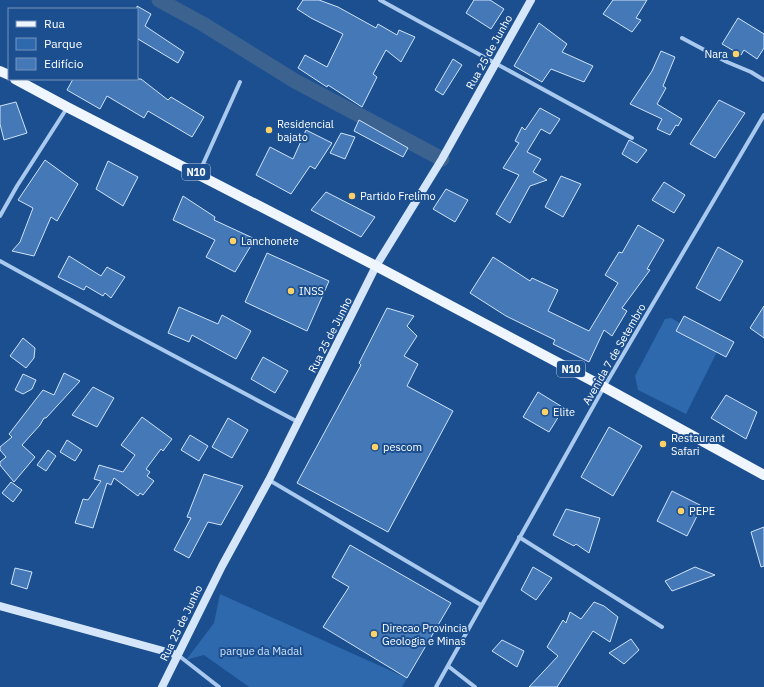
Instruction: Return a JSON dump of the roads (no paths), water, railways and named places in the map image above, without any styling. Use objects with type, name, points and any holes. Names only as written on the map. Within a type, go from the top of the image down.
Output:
[{"type":"main road","name":"N10","points":[[17,80],[376,266],[604,387],[764,475]]},
{"type":"street","points":[[380,0],[496,62],[632,138]]},
{"type":"street","name":"Rua 25 de Junho","points":[[162,687],[222,566],[269,480],[376,266],[442,159],[531,0]]},
{"type":"street","points":[[682,38],[764,80]]},
{"type":"street","points":[[198,174],[240,82]]},
{"type":"street","points":[[0,216],[17,186],[67,107]]},
{"type":"street","name":"Avenida 7 de Setembro","points":[[436,687],[604,387],[764,115]]},
{"type":"street","points":[[0,261],[298,422]]},
{"type":"street","points":[[269,480],[481,605]]},
{"type":"street","points":[[519,537],[662,627]]},
{"type":"street","points":[[0,606],[178,655],[219,687]]},
{"type":"street","points":[[448,666],[475,687]]},
{"type":"waterway","points":[[159,0],[203,24],[295,81],[442,159]]},
{"type":"place","name":"Nara","points":[[736,54]]},
{"type":"place","name":"Residencial bajato","points":[[269,130]]},
{"type":"place","name":"Partido Frelimo","points":[[352,196]]},
{"type":"place","name":"Lanchonete","points":[[233,241]]},
{"type":"place","name":"INSS","points":[[291,291]]},
{"type":"place","name":"Elite","points":[[545,412]]},
{"type":"place","name":"Restaurant Safari","points":[[663,444]]},
{"type":"place","name":"pescom","points":[[375,447]]},
{"type":"place","name":"PEPE","points":[[681,511]]},
{"type":"place","name":"Direcao Provincia Geologia e Minas","points":[[374,634]]},
{"type":"park label","name":"parque da Madal","points":[[261,651]]}]
